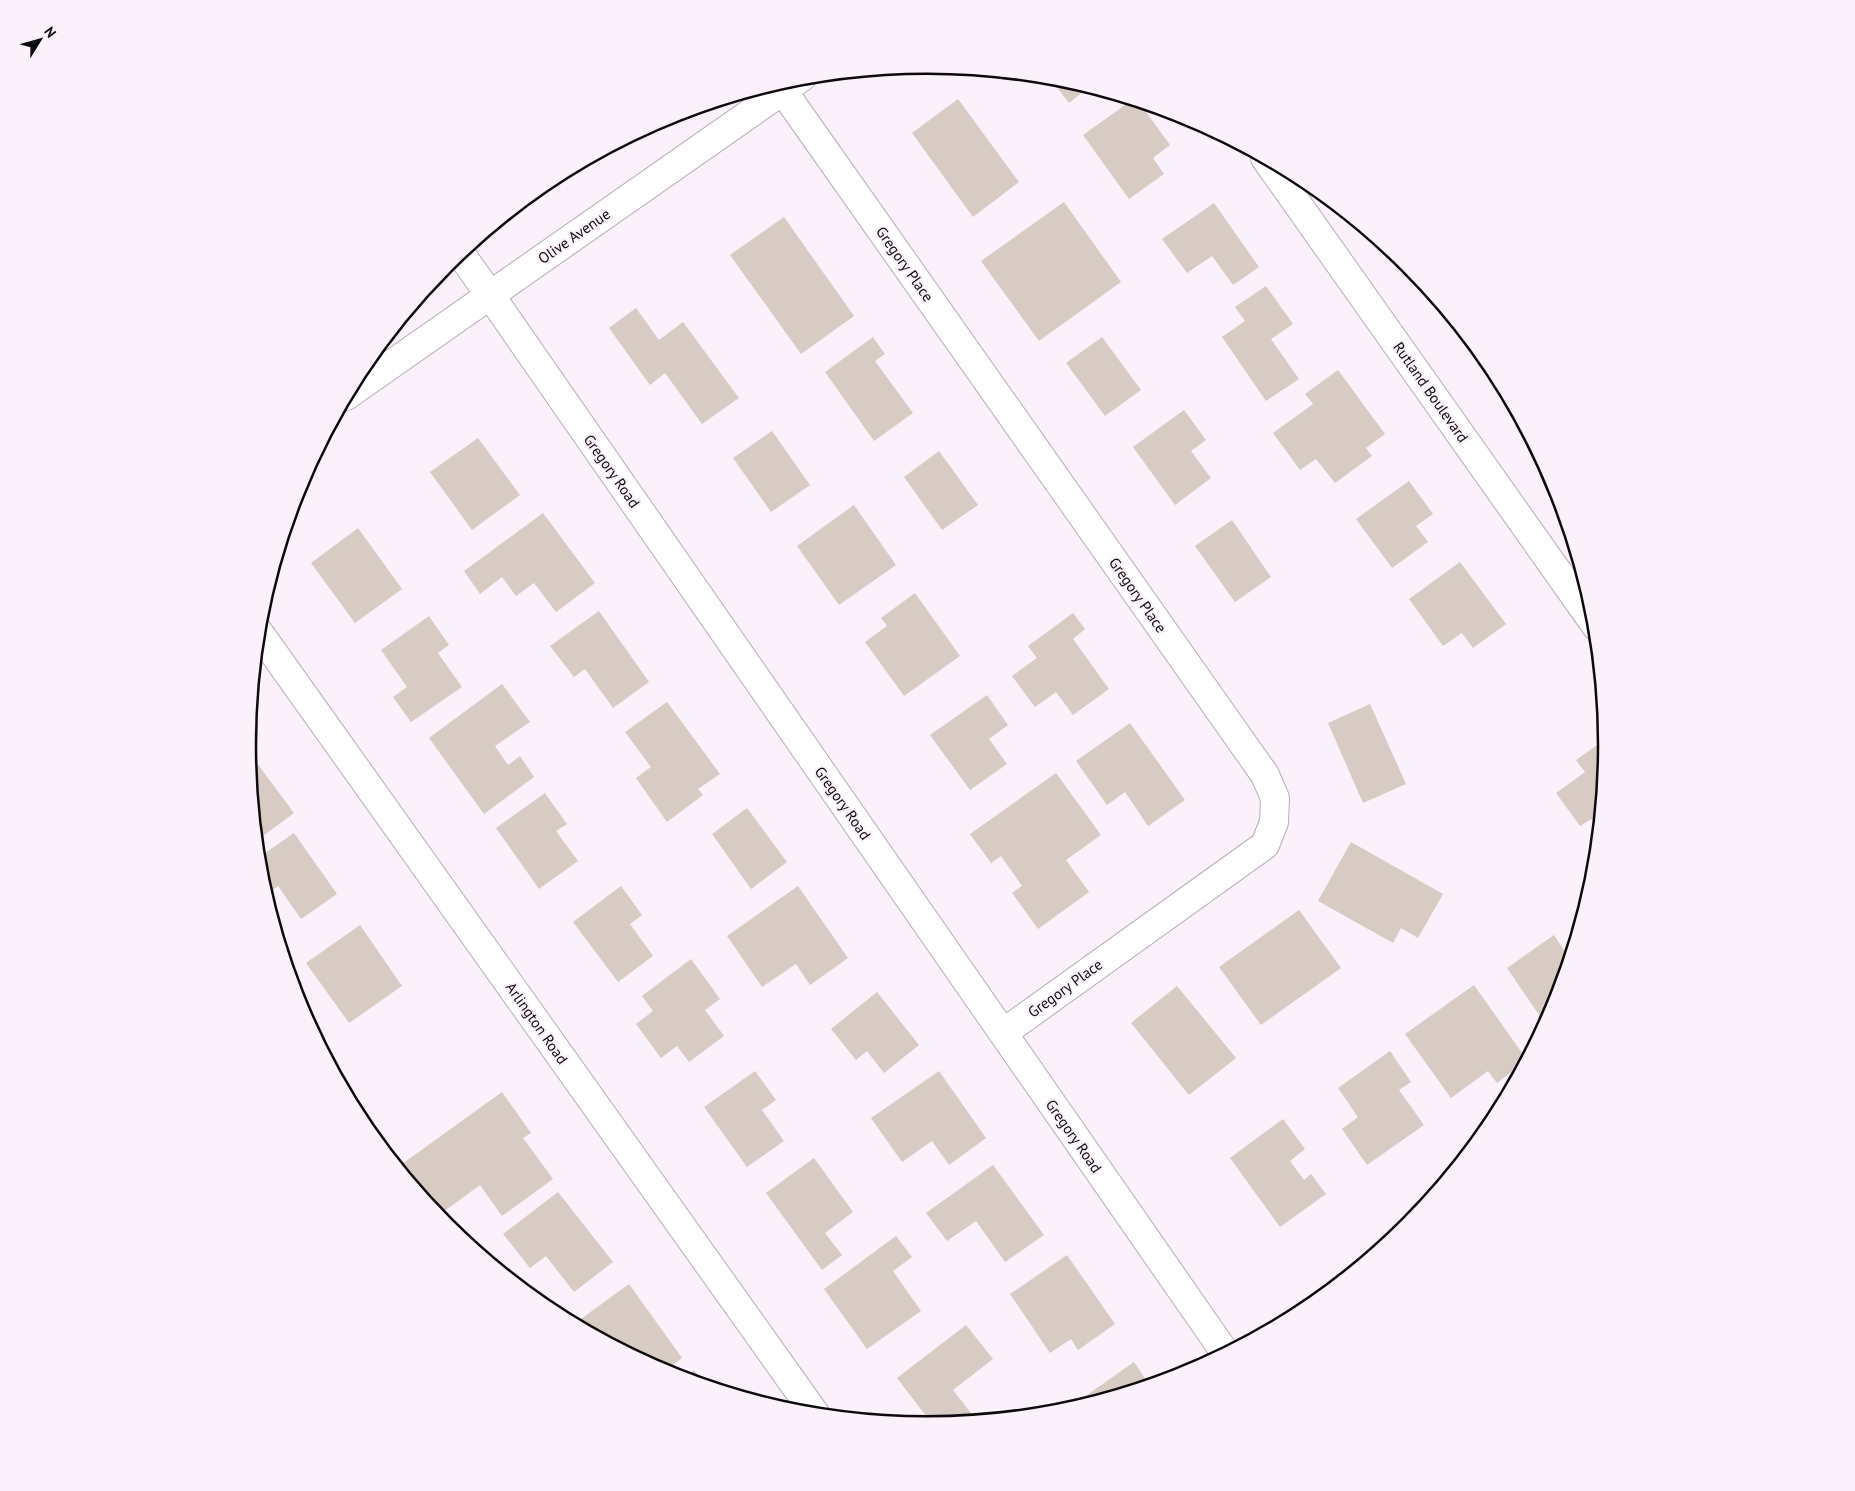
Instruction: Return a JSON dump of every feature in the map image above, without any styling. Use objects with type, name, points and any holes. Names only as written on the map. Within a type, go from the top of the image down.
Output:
[{"type":"street","name":"Gregory Place","points":[[794,87],[1265,776],[1275,798],[1274,822],[1265,845],[1003,1033]]},
{"type":"street","name":"Olive Avenue","points":[[361,386],[783,90]]},
{"type":"street","name":"Rutland Boulevard","points":[[1276,172],[1585,611]]},
{"type":"street","name":"Gregory Road","points":[[465,260],[1223,1349]]},
{"type":"street","name":"Arlington Road","points":[[264,640],[810,1407]]},
{"type":"building","points":[[1056,87],[1082,93],[1069,103]]},
{"type":"building","points":[[958,99],[1019,182],[973,217],[912,133]]},
{"type":"building","points":[[1126,104],[1144,110],[1170,145],[1153,158],[1164,174],[1129,199],[1083,135]]},
{"type":"building","points":[[1064,202],[1121,282],[1039,341],[981,261]]},
{"type":"building","points":[[1214,203],[1259,267],[1233,285],[1212,256],[1187,273],[1162,239]]},
{"type":"building","points":[[784,217],[854,316],[801,354],[730,255]]},
{"type":"building","points":[[1266,286],[1293,324],[1271,339],[1299,379],[1266,401],[1222,337],[1245,321],[1235,307]]},
{"type":"building","points":[[636,308],[659,340],[683,322],[739,398],[702,424],[665,373],[650,385],[609,328]]},
{"type":"building","points":[[873,337],[885,354],[875,361],[913,413],[874,441],[825,372]]},
{"type":"building","points":[[1102,337],[1141,390],[1105,416],[1066,363]]},
{"type":"building","points":[[1338,370],[1385,434],[1366,448],[1372,456],[1335,483],[1316,459],[1300,470],[1273,433],[1313,404],[1305,394]]},
{"type":"building","points":[[1184,410],[1206,440],[1191,451],[1211,478],[1175,505],[1133,447]]},
{"type":"building","points":[[772,431],[810,485],[771,512],[733,458]]},
{"type":"building","points":[[478,438],[520,495],[472,530],[430,472]]},
{"type":"building","points":[[939,451],[978,505],[942,530],[904,477]]},
{"type":"building","points":[[1409,481],[1433,514],[1416,526],[1428,542],[1392,568],[1356,519]]},
{"type":"building","points":[[854,505],[896,565],[839,605],[797,546]]},
{"type":"building","points":[[543,513],[595,583],[556,612],[534,583],[516,596],[502,577],[480,594],[464,571]]},
{"type":"building","points":[[1232,520],[1271,577],[1235,602],[1195,546]]},
{"type":"building","points":[[358,528],[402,589],[355,623],[311,563]]},
{"type":"building","points":[[1460,562],[1506,624],[1473,648],[1462,633],[1443,646],[1409,599]]},
{"type":"building","points":[[915,593],[960,656],[904,696],[865,642],[887,626],[881,618]]},
{"type":"building","points":[[599,611],[649,682],[613,708],[585,669],[574,677],[550,646]]},
{"type":"building","points":[[1073,613],[1085,629],[1073,639],[1109,689],[1073,715],[1056,692],[1035,707],[1012,676],[1037,658],[1028,646]]},
{"type":"building","points":[[429,616],[449,645],[438,653],[462,687],[411,722],[393,697],[407,687],[381,650]]},
{"type":"building","points":[[502,684],[530,722],[495,746],[508,765],[520,756],[534,777],[484,814],[429,738]]},
{"type":"building","points":[[987,695],[1008,725],[989,739],[1007,764],[970,790],[930,735]]},
{"type":"building","points":[[667,702],[720,774],[698,789],[703,795],[667,822],[636,778],[651,767],[625,732]]},
{"type":"building","points":[[1370,704],[1406,784],[1363,803],[1328,723]]},
{"type":"building","points":[[1130,723],[1185,800],[1148,826],[1125,792],[1107,805],[1076,761]]},
{"type":"building","points":[[1599,744],[1595,824],[1591,819],[1580,826],[1556,793],[1585,772],[1576,760]]},
{"type":"building","points":[[256,762],[294,813],[262,837]]},
{"type":"building","points":[[1056,773],[1101,835],[1066,860],[1089,892],[1038,929],[1012,893],[1022,886],[1001,856],[991,863],[970,834]]},
{"type":"building","points":[[545,793],[567,824],[556,831],[578,861],[539,889],[496,828]]},
{"type":"building","points":[[747,808],[787,862],[751,889],[712,834]]},
{"type":"building","points":[[294,833],[337,894],[301,919],[278,886],[272,890],[265,853]]},
{"type":"building","points":[[1351,842],[1443,894],[1418,938],[1401,928],[1393,943],[1318,901]]},
{"type":"building","points":[[621,886],[642,915],[630,924],[653,956],[618,982],[573,922]]},
{"type":"building","points":[[798,886],[848,958],[810,985],[796,964],[762,987],[727,936]]},
{"type":"building","points":[[1299,910],[1341,968],[1261,1025],[1219,967]]},
{"type":"building","points":[[360,925],[402,986],[349,1023],[306,963]]},
{"type":"building","points":[[1554,935],[1566,953],[1541,1018],[1507,968]]},
{"type":"building","points":[[691,959],[720,999],[705,1010],[724,1036],[689,1062],[677,1046],[661,1058],[636,1024],[653,1011],[642,996]]},
{"type":"building","points":[[1474,985],[1523,1055],[1516,1069],[1497,1083],[1488,1071],[1451,1098],[1405,1034]]},
{"type":"building","points":[[1177,986],[1236,1058],[1189,1095],[1131,1023]]},
{"type":"building","points":[[877,992],[919,1045],[884,1073],[867,1051],[856,1060],[831,1029]]},
{"type":"building","points":[[1390,1051],[1411,1082],[1399,1090],[1424,1125],[1367,1165],[1342,1129],[1358,1117],[1338,1088]]},
{"type":"building","points":[[755,1071],[776,1100],[762,1110],[784,1141],[747,1167],[704,1107]]},
{"type":"building","points":[[939,1071],[986,1138],[949,1165],[932,1141],[902,1162],[871,1118]]},
{"type":"building","points":[[502,1092],[531,1133],[523,1138],[553,1179],[502,1216],[480,1185],[444,1211],[422,1188],[403,1164]]},
{"type":"building","points":[[1283,1119],[1305,1149],[1290,1161],[1304,1180],[1311,1174],[1326,1194],[1280,1227],[1230,1158]]},
{"type":"building","points":[[814,1158],[853,1212],[825,1233],[842,1255],[822,1270],[766,1193]]},
{"type":"building","points":[[993,1165],[1044,1235],[1005,1262],[976,1221],[947,1241],[926,1213]]},
{"type":"building","points":[[558,1192],[613,1262],[574,1292],[546,1256],[530,1268],[503,1234]]},
{"type":"building","points":[[896,1236],[912,1257],[893,1271],[921,1311],[867,1349],[824,1289]]},
{"type":"building","points":[[1067,1255],[1115,1324],[1078,1350],[1071,1339],[1050,1353],[1010,1294]]},
{"type":"building","points":[[629,1284],[682,1358],[671,1366],[630,1348],[580,1320]]},
{"type":"building","points":[[966,1325],[993,1359],[953,1390],[973,1416],[927,1417],[897,1378]]},
{"type":"building","points":[[1134,1362],[1146,1381],[1101,1394],[1082,1399]]},
{"type":"building","points":[[694,1370],[699,1377],[689,1373]]}]
